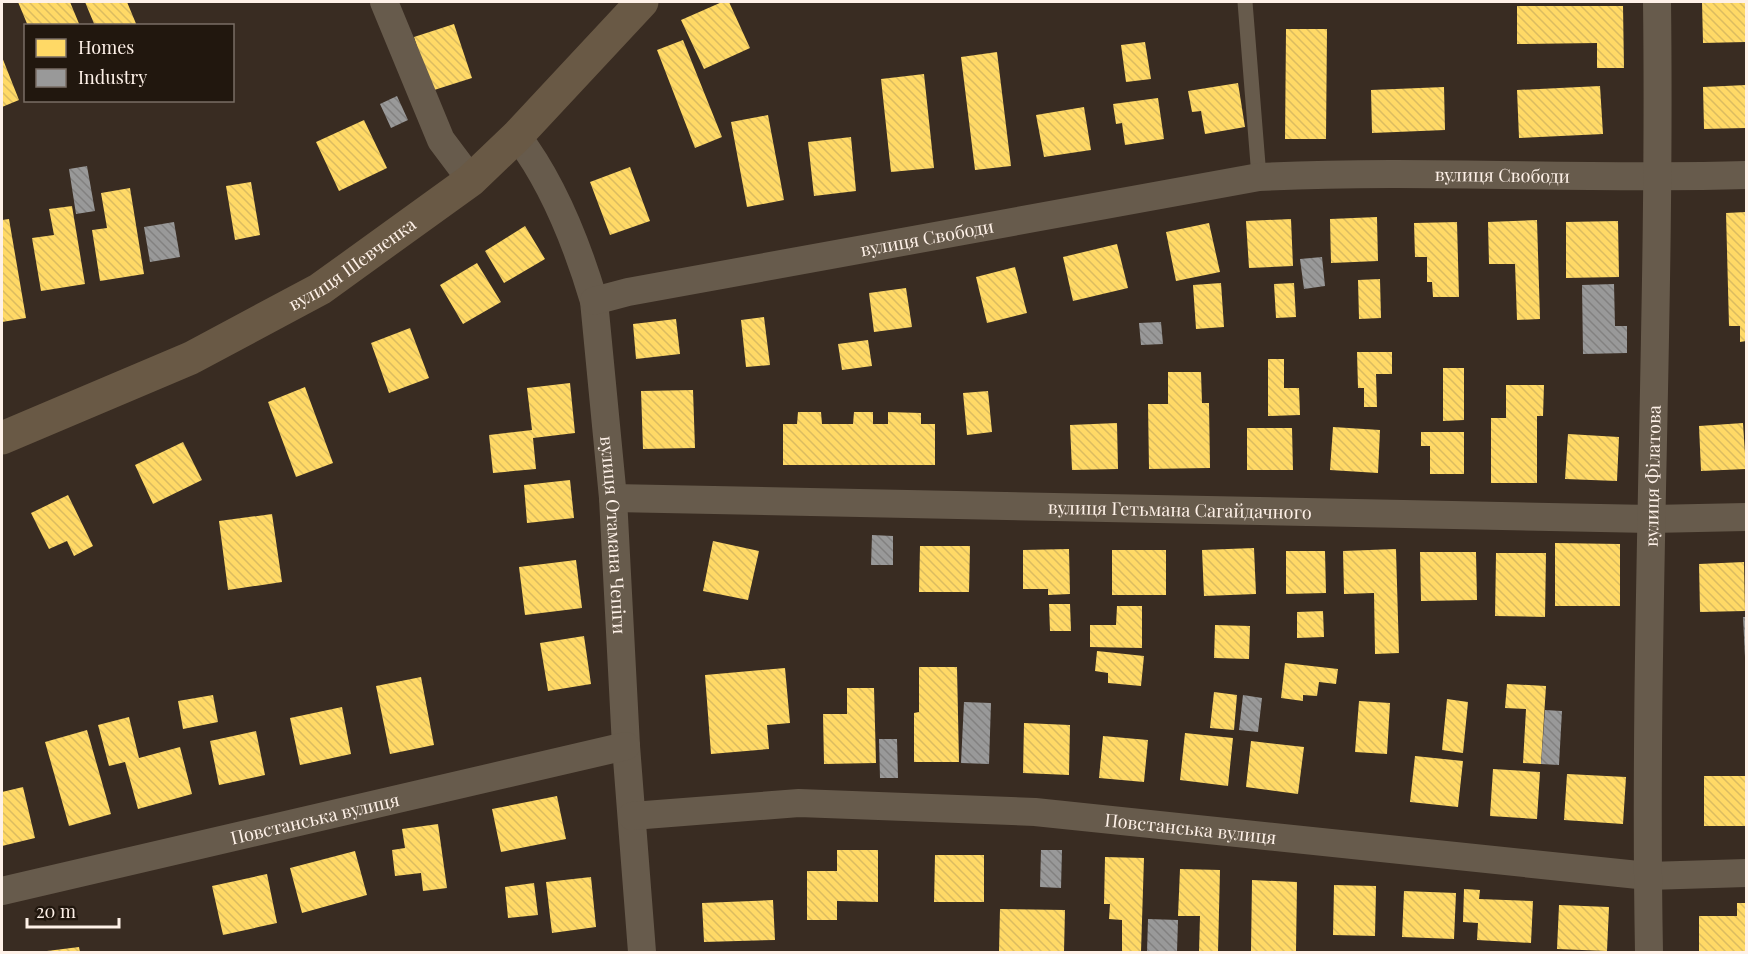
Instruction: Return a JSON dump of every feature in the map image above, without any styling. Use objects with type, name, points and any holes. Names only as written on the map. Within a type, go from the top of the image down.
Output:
[{"type":"main road","name":"вулиця Шевченка","points":[[2,438],[191,358],[320,289],[471,180],[517,136],[642,2]]},
{"type":"street","points":[[384,2],[441,140],[471,180]]},
{"type":"street","name":"вулиця Філатова","points":[[1649,952],[1647,876],[1651,519],[1659,178],[1657,2]]},
{"type":"street","name":"вулиця Отамана Чепіги","points":[[517,136],[546,178],[586,273],[594,301],[614,498],[626,746],[642,952]]},
{"type":"street","name":"вулиця Свободи","points":[[594,301],[628,292],[1259,177],[1320,174],[1659,178],[1746,176]]},
{"type":"street","name":"вулиця Гетьмана Сагайдачного","points":[[614,498],[1651,519],[1746,517]]},
{"type":"street","name":"Повстанська вулиця","points":[[2,891],[626,746]]},
{"type":"street","name":"Повстанська вулиця","points":[[632,816],[799,803],[1035,812],[1647,876],[1746,873]]},
{"type":"lane","points":[[1245,2],[1259,177]]},
{"type":"building: Homes","points":[[18,2],[70,2],[79,24],[27,24]]},
{"type":"building: Homes","points":[[85,2],[127,2],[136,24],[94,24]]},
{"type":"building: Homes","points":[[722,2],[729,2],[750,48],[704,69],[681,20]]},
{"type":"building: Homes","points":[[1702,2],[1746,2],[1746,42],[1703,43]]},
{"type":"building: Homes","points":[[1517,6],[1623,6],[1624,68],[1597,68],[1597,43],[1517,44]]},
{"type":"building: Homes","points":[[454,24],[472,78],[431,91],[414,37]]},
{"type":"building: Homes","points":[[1286,29],[1327,29],[1326,139],[1285,139]]},
{"type":"building: Homes","points":[[683,40],[722,137],[695,148],[657,50]]},
{"type":"building: Homes","points":[[1145,42],[1151,79],[1126,82],[1121,45]]},
{"type":"building: Homes","points":[[997,52],[1011,166],[975,170],[961,57]]},
{"type":"building: Homes","points":[[2,57],[19,100],[2,107]]},
{"type":"building: Homes","points":[[924,74],[934,168],[891,172],[881,79]]},
{"type":"building: Homes","points":[[1238,83],[1245,127],[1205,134],[1201,111],[1192,112],[1188,91]]},
{"type":"building: Homes","points":[[1746,85],[1746,128],[1704,129],[1703,87]]},
{"type":"building: Homes","points":[[1600,86],[1603,134],[1519,138],[1517,90]]},
{"type":"building: Homes","points":[[1444,87],[1445,130],[1372,133],[1371,90]]},
{"type":"building: Homes","points":[[1158,98],[1164,139],[1125,145],[1122,123],[1116,124],[1113,104]]},
{"type":"building: Homes","points":[[1084,107],[1091,150],[1044,157],[1036,115]]},
{"type":"building: Homes","points":[[768,115],[784,200],[747,207],[731,122]]},
{"type":"building: Homes","points":[[364,120],[387,168],[339,191],[316,142]]},
{"type":"building: Homes","points":[[851,137],[856,191],[814,196],[808,142]]},
{"type":"building: Homes","points":[[630,167],[650,221],[610,235],[590,182]]},
{"type":"building: Homes","points":[[251,182],[260,235],[235,240],[226,186]]},
{"type":"building: Homes","points":[[130,188],[144,274],[100,281],[92,230],[107,228],[101,193]]},
{"type":"building: Homes","points":[[72,206],[85,284],[41,291],[32,238],[54,235],[49,209]]},
{"type":"building: Homes","points":[[1746,212],[1746,341],[1740,342],[1740,326],[1729,326],[1726,213]]},
{"type":"building: Homes","points":[[1377,217],[1378,261],[1331,263],[1330,219]]},
{"type":"building: Homes","points":[[9,219],[26,318],[2,322],[2,220]]},
{"type":"building: Homes","points":[[1291,219],[1293,266],[1249,268],[1246,221]]},
{"type":"building: Homes","points":[[1537,220],[1540,319],[1517,320],[1515,264],[1489,264],[1488,222]]},
{"type":"building: Homes","points":[[1618,221],[1619,277],[1566,278],[1566,222]]},
{"type":"building: Homes","points":[[1457,222],[1459,297],[1433,297],[1432,282],[1427,282],[1427,257],[1415,257],[1414,223]]},
{"type":"building: Homes","points":[[1209,223],[1220,272],[1176,281],[1166,232]]},
{"type":"building: Homes","points":[[525,226],[545,259],[504,283],[485,251]]},
{"type":"building: Homes","points":[[1117,244],[1128,288],[1073,301],[1063,257]]},
{"type":"building: Homes","points":[[477,263],[501,302],[463,324],[440,285]]},
{"type":"building: Homes","points":[[1015,267],[1027,313],[987,323],[976,277]]},
{"type":"building: Homes","points":[[1380,279],[1381,318],[1359,319],[1358,280]]},
{"type":"building: Homes","points":[[1221,283],[1224,327],[1196,329],[1193,285]]},
{"type":"building: Homes","points":[[1294,283],[1296,317],[1276,318],[1274,284]]},
{"type":"building: Homes","points":[[906,288],[912,327],[874,332],[869,293]]},
{"type":"building: Homes","points":[[764,317],[770,365],[746,367],[741,320]]},
{"type":"building: Homes","points":[[676,319],[680,354],[636,359],[633,324]]},
{"type":"building: Homes","points":[[410,328],[429,378],[389,393],[371,343]]},
{"type":"building: Homes","points":[[868,340],[872,366],[842,370],[838,344]]},
{"type":"building: Homes","points":[[1357,352],[1392,352],[1392,374],[1376,374],[1377,407],[1364,407],[1364,388],[1358,388]]},
{"type":"building: Homes","points":[[1268,359],[1284,359],[1284,388],[1299,388],[1300,415],[1268,416]]},
{"type":"building: Homes","points":[[1443,368],[1464,368],[1464,420],[1443,421]]},
{"type":"building: Homes","points":[[1168,372],[1201,372],[1202,403],[1209,403],[1210,468],[1149,469],[1148,404],[1168,404]]},
{"type":"building: Homes","points":[[570,383],[575,433],[533,438],[536,469],[493,473],[489,435],[532,430],[527,388]]},
{"type":"building: Homes","points":[[1506,385],[1544,385],[1543,416],[1537,416],[1537,483],[1491,483],[1491,418],[1506,418]]},
{"type":"building: Homes","points":[[305,387],[333,463],[296,477],[268,402]]},
{"type":"building: Homes","points":[[693,390],[695,448],[643,449],[641,391]]},
{"type":"building: Homes","points":[[988,391],[992,432],[967,435],[963,393]]},
{"type":"building: Homes","points":[[798,412],[821,412],[822,424],[853,424],[854,412],[873,412],[873,424],[888,424],[888,412],[921,413],[921,424],[935,424],[935,465],[783,465],[783,424],[797,424]]},
{"type":"building: Homes","points":[[1117,423],[1118,469],[1072,470],[1070,425]]},
{"type":"building: Homes","points":[[1743,423],[1746,469],[1701,471],[1699,426]]},
{"type":"building: Homes","points":[[1333,427],[1380,430],[1378,473],[1330,470]]},
{"type":"building: Homes","points":[[1247,428],[1292,428],[1293,470],[1247,470]]},
{"type":"building: Homes","points":[[1421,432],[1464,432],[1464,474],[1430,474],[1430,446],[1421,446]]},
{"type":"building: Homes","points":[[1568,434],[1619,437],[1617,481],[1565,479]]},
{"type":"building: Homes","points":[[183,442],[202,480],[153,504],[135,465]]},
{"type":"building: Homes","points":[[570,480],[574,518],[527,523],[524,485]]},
{"type":"building: Homes","points":[[68,495],[93,546],[74,556],[67,541],[49,549],[31,513]]},
{"type":"building: Homes","points":[[272,514],[282,582],[228,590],[219,521]]},
{"type":"building: Homes","points":[[713,541],[759,551],[748,600],[703,591]]},
{"type":"building: Homes","points":[[1555,543],[1620,544],[1620,606],[1555,606]]},
{"type":"building: Homes","points":[[920,546],[970,546],[969,592],[919,592]]},
{"type":"building: Homes","points":[[1254,548],[1256,594],[1204,596],[1202,550]]},
{"type":"building: Homes","points":[[1069,549],[1070,594],[1048,595],[1048,589],[1023,589],[1023,550]]},
{"type":"building: Homes","points":[[1396,549],[1399,653],[1375,654],[1374,593],[1344,594],[1343,551]]},
{"type":"building: Homes","points":[[1112,550],[1166,550],[1166,595],[1112,595]]},
{"type":"building: Homes","points":[[1286,551],[1325,551],[1326,593],[1286,594]]},
{"type":"building: Homes","points":[[1420,552],[1476,552],[1477,600],[1421,601]]},
{"type":"building: Homes","points":[[1496,553],[1546,553],[1545,617],[1495,616]]},
{"type":"building: Homes","points":[[576,560],[582,608],[525,615],[519,567]]},
{"type":"building: Homes","points":[[1744,562],[1745,611],[1700,612],[1699,564]]},
{"type":"building: Homes","points":[[1049,604],[1070,604],[1071,631],[1050,631]]},
{"type":"building: Homes","points":[[1117,606],[1142,606],[1142,648],[1090,647],[1090,625],[1116,625]]},
{"type":"building: Homes","points":[[1323,611],[1324,637],[1297,638],[1297,612]]},
{"type":"building: Homes","points":[[1215,625],[1250,626],[1249,659],[1214,658]]},
{"type":"building: Homes","points":[[584,636],[591,684],[548,691],[540,643]]},
{"type":"building: Homes","points":[[1097,651],[1144,656],[1141,686],[1108,683],[1108,673],[1095,671]]},
{"type":"building: Homes","points":[[1285,663],[1338,669],[1336,684],[1319,682],[1317,696],[1303,695],[1303,701],[1281,698]]},
{"type":"building: Homes","points":[[919,667],[957,667],[959,762],[914,762],[914,713],[919,712]]},
{"type":"building: Homes","points":[[785,668],[790,723],[767,725],[769,749],[711,754],[705,675]]},
{"type":"building: Homes","points":[[421,677],[434,745],[390,754],[376,686]]},
{"type":"building: Homes","points":[[1507,684],[1546,686],[1541,764],[1523,763],[1526,709],[1505,708]]},
{"type":"building: Homes","points":[[847,688],[874,688],[876,763],[824,764],[823,714],[847,714]]},
{"type":"building: Homes","points":[[1214,692],[1237,695],[1234,730],[1210,728]]},
{"type":"building: Homes","points":[[213,695],[218,722],[183,729],[178,701]]},
{"type":"building: Homes","points":[[1447,699],[1468,702],[1463,753],[1442,750]]},
{"type":"building: Homes","points":[[1359,701],[1390,703],[1387,754],[1355,752]]},
{"type":"building: Homes","points":[[342,707],[351,754],[300,765],[290,718]]},
{"type":"building: Homes","points":[[129,717],[139,758],[180,747],[192,794],[138,809],[125,762],[109,766],[98,725]]},
{"type":"building: Homes","points":[[1024,723],[1070,725],[1069,775],[1023,773]]},
{"type":"building: Homes","points":[[87,730],[111,814],[69,826],[45,742]]},
{"type":"building: Homes","points":[[256,731],[265,775],[219,785],[210,741]]},
{"type":"building: Homes","points":[[1185,733],[1233,738],[1228,786],[1180,780]]},
{"type":"building: Homes","points":[[1103,736],[1148,740],[1144,782],[1099,778]]},
{"type":"building: Homes","points":[[1251,741],[1304,747],[1298,794],[1246,787]]},
{"type":"building: Homes","points":[[1415,756],[1463,761],[1458,807],[1410,802]]},
{"type":"building: Homes","points":[[1493,769],[1540,772],[1537,819],[1490,816]]},
{"type":"building: Homes","points":[[1567,774],[1626,777],[1623,824],[1564,820]]},
{"type":"building: Homes","points":[[1704,776],[1746,776],[1746,826],[1704,826]]},
{"type":"building: Homes","points":[[23,787],[35,838],[2,846],[2,792]]},
{"type":"building: Homes","points":[[557,796],[566,839],[501,852],[492,809]]},
{"type":"building: Homes","points":[[438,824],[447,888],[423,891],[421,873],[395,876],[392,850],[405,848],[402,829]]},
{"type":"building: Homes","points":[[837,850],[878,850],[878,902],[837,901],[837,920],[807,920],[807,871],[837,871]]},
{"type":"building: Homes","points":[[355,851],[367,895],[302,913],[290,868]]},
{"type":"building: Homes","points":[[935,855],[984,855],[984,902],[934,902]]},
{"type":"building: Homes","points":[[1105,857],[1144,858],[1141,952],[1122,952],[1122,920],[1109,919],[1110,904],[1104,904]]},
{"type":"building: Homes","points":[[1180,869],[1220,870],[1218,952],[1199,952],[1200,916],[1178,916]]},
{"type":"building: Homes","points":[[267,874],[277,923],[223,935],[212,886]]},
{"type":"building: Homes","points":[[591,877],[596,927],[552,933],[546,882]]},
{"type":"building: Homes","points":[[1252,880],[1297,882],[1296,952],[1251,951]]},
{"type":"building: Homes","points":[[534,883],[538,915],[508,918],[505,887]]},
{"type":"building: Homes","points":[[1334,885],[1376,886],[1375,936],[1333,935]]},
{"type":"building: Homes","points":[[1464,889],[1480,890],[1479,899],[1533,901],[1531,943],[1477,940],[1478,923],[1463,922]]},
{"type":"building: Homes","points":[[1404,891],[1456,893],[1454,939],[1402,937]]},
{"type":"building: Homes","points":[[773,900],[775,940],[704,942],[702,903]]},
{"type":"building: Homes","points":[[1737,903],[1746,903],[1746,952],[1699,952],[1699,916],[1737,916]]},
{"type":"building: Homes","points":[[1559,905],[1609,907],[1607,951],[1557,949]]},
{"type":"building: Homes","points":[[1000,909],[1065,910],[1064,952],[999,952]]},
{"type":"building: Homes","points":[[79,947],[80,952],[47,951]]},
{"type":"building: Industry","points":[[397,96],[408,120],[391,128],[380,104]]},
{"type":"building: Industry","points":[[87,166],[95,211],[76,214],[69,169]]},
{"type":"building: Industry","points":[[174,222],[180,257],[150,262],[144,227]]},
{"type":"building: Industry","points":[[1322,257],[1325,286],[1304,289],[1300,259]]},
{"type":"building: Industry","points":[[1614,284],[1615,326],[1627,326],[1627,353],[1583,354],[1582,285]]},
{"type":"building: Industry","points":[[1161,322],[1163,344],[1141,345],[1139,323]]},
{"type":"building: Industry","points":[[872,535],[893,536],[893,565],[871,565]]},
{"type":"building: Industry","points":[[1743,617],[1746,617],[1746,657],[1745,657]]},
{"type":"building: Industry","points":[[1243,695],[1262,698],[1258,732],[1239,730]]},
{"type":"building: Industry","points":[[964,702],[991,703],[989,764],[961,763]]},
{"type":"building: Industry","points":[[1545,710],[1562,711],[1559,765],[1541,764]]},
{"type":"building: Industry","points":[[879,739],[897,739],[898,778],[880,778]]},
{"type":"building: Industry","points":[[1041,850],[1062,850],[1061,888],[1040,887]]},
{"type":"building: Industry","points":[[1148,919],[1178,920],[1177,952],[1147,952]]}]
